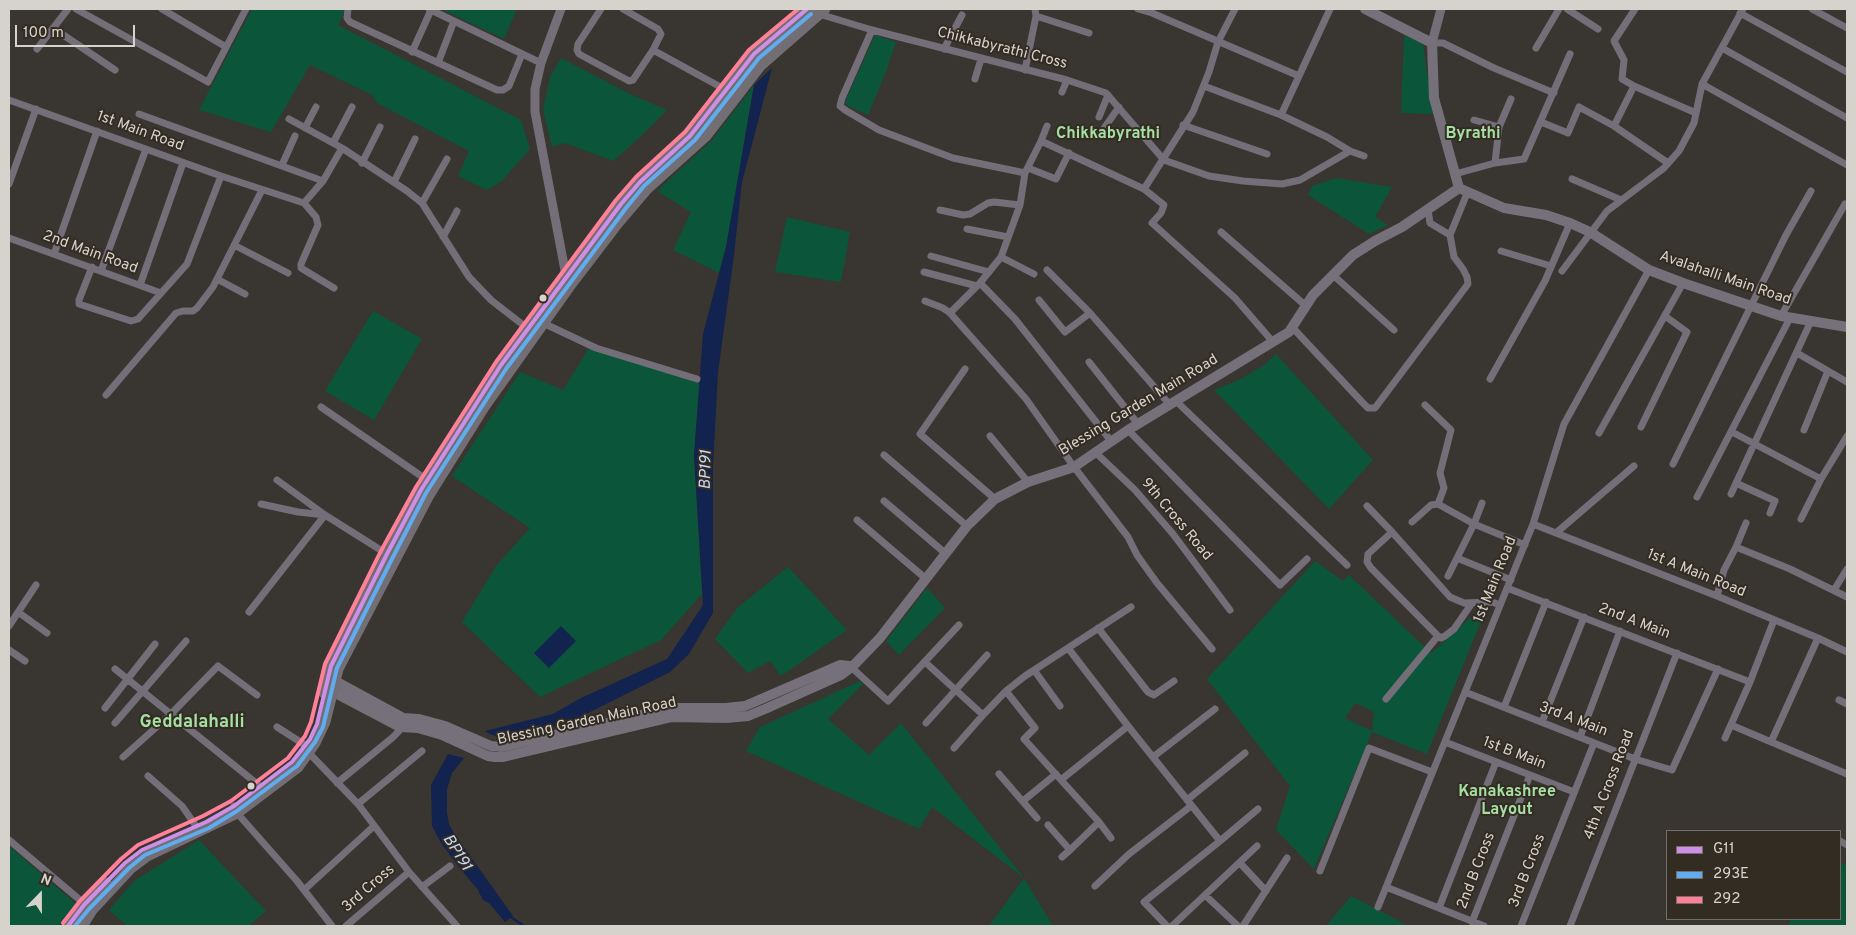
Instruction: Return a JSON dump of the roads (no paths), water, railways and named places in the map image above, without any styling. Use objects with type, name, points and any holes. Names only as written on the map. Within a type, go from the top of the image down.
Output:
[{"type":"main road","points":[[68,926],[131,868],[147,856],[235,810],[264,789],[307,749],[330,685],[338,669],[429,494],[473,422],[543,323],[568,282],[627,197],[640,182],[690,136],[744,66],[806,9]]},
{"type":"main road","points":[[1365,9],[1432,43],[1434,98],[1455,174],[1463,190]]},
{"type":"main road","points":[[330,685],[331,666],[427,480],[475,403],[528,328],[647,189],[706,136],[771,56],[822,11]]},
{"type":"main road","name":"Blessing Garden Main Road","points":[[330,685],[400,727],[418,728],[442,735],[488,756],[503,757],[672,717],[726,718],[748,716],[841,675],[850,666],[854,665],[880,638],[967,526],[995,499],[1028,482],[1074,467],[1128,430],[1289,332],[1313,296],[1353,255],[1463,190]]},
{"type":"main road","name":"Avalahalli Main Road","points":[[1463,190],[1504,208],[1546,215],[1570,223],[1590,232],[1649,270],[1683,283],[1786,317],[1847,327]]},
{"type":"main road","name":"Blessing Garden Main Road","points":[[330,685],[404,718],[419,719],[445,726],[485,744],[502,747],[670,708],[745,706],[840,664],[850,666]]},
{"type":"main road","points":[[82,926],[88,907],[126,863],[142,850],[235,810]]},
{"type":"street","points":[[37,49],[68,9]]},
{"type":"street","points":[[76,9],[208,82],[244,11],[235,9]]},
{"type":"street","points":[[162,9],[226,47]]},
{"type":"street","points":[[348,9],[347,18],[350,22],[497,90],[503,90],[509,86],[522,54]]},
{"type":"street","points":[[412,52],[430,9],[541,63]]},
{"type":"street","points":[[561,9],[541,63],[536,89],[535,112],[568,282]]},
{"type":"street","points":[[601,9],[578,44],[577,50],[579,54],[629,81],[633,80],[662,34],[661,31],[623,9]]},
{"type":"street","name":"Chikkabyrathi Cross","points":[[806,9],[822,11],[872,30],[1067,80],[1108,95],[1164,160]]},
{"type":"street","points":[[1138,9],[1152,13],[1299,76]]},
{"type":"street","points":[[1144,189],[1193,112],[1204,86],[1218,42],[1235,9]]},
{"type":"street","points":[[1281,115],[1330,9]]},
{"type":"street","points":[[1441,9],[1432,43],[1443,43],[1494,68],[1554,92]]},
{"type":"street","points":[[1536,48],[1559,9]]},
{"type":"street","points":[[1567,9],[1598,29]]},
{"type":"street","points":[[1635,9],[1614,41],[1624,60],[1622,79],[1696,113]]},
{"type":"street","points":[[1812,9],[1847,28]]},
{"type":"street","points":[[1562,271],[1607,211],[1668,163],[1679,151],[1694,123],[1702,84],[1742,11],[1847,72]]},
{"type":"street","points":[[1025,70],[1035,12],[1089,33]]},
{"type":"street","points":[[944,49],[962,15]]},
{"type":"street","points":[[438,64],[454,21]]},
{"type":"street","points":[[53,28],[115,70]]},
{"type":"street","points":[[872,30],[842,98],[840,106],[845,110],[879,130],[953,158],[1027,170],[1056,179],[1069,153]]},
{"type":"street","points":[[1722,48],[1847,118]]},
{"type":"street","points":[[653,50],[726,90]]},
{"type":"street","points":[[1455,174],[1495,163],[1524,159],[1570,54]]},
{"type":"street","points":[[975,78],[981,59]]},
{"type":"street","points":[[1062,92],[1067,80]]},
{"type":"street","points":[[1702,84],[1847,165]]},
{"type":"street","points":[[1204,86],[1281,115],[1327,137],[1350,151],[1364,156]]},
{"type":"street","points":[[1614,126],[1634,86]]},
{"type":"street","points":[[1099,117],[1108,95]]},
{"type":"street","points":[[1495,163],[1499,127],[1511,99]]},
{"type":"street","name":"1st Main Road","points":[[9,100],[97,130],[183,163],[304,203]]},
{"type":"street","points":[[333,143],[352,106]]},
{"type":"street","points":[[305,128],[316,107]]},
{"type":"street","points":[[1100,134],[1119,107]]},
{"type":"street","points":[[1541,122],[1568,133],[1580,107],[1614,126],[1668,163]]},
{"type":"street","points":[[9,184],[36,109]]},
{"type":"street","points":[[138,114],[323,181]]},
{"type":"street","points":[[289,119],[342,148],[422,203],[469,277],[491,300],[528,328]]},
{"type":"street","points":[[1474,120],[1499,127]]},
{"type":"street","points":[[1183,125],[1266,154]]},
{"type":"street","points":[[950,313],[979,284],[1001,257],[1020,205],[1027,170],[1047,126]]},
{"type":"street","points":[[362,162],[380,127]]},
{"type":"street","points":[[54,254],[97,130]]},
{"type":"street","points":[[282,166],[295,136]]},
{"type":"street","points":[[394,182],[415,139]]},
{"type":"street","points":[[1041,141],[1144,189],[1164,204],[1161,213],[1152,223],[1235,298],[1273,342]]},
{"type":"street","points":[[334,288],[302,268],[301,264],[318,225],[316,217],[304,203],[323,181],[342,148]]},
{"type":"street","points":[[101,271],[146,149]]},
{"type":"street","points":[[1164,160],[1209,176],[1282,184],[1300,180],[1350,151]]},
{"type":"street","points":[[422,203],[447,159]]},
{"type":"street","points":[[140,285],[183,163]]},
{"type":"street","points":[[92,267],[79,304],[131,321],[138,319],[187,264],[221,176]]},
{"type":"street","points":[[1572,179],[1621,200]]},
{"type":"street","points":[[106,395],[176,313],[193,311],[197,308],[217,278],[262,190]]},
{"type":"street","points":[[1292,327],[1368,408],[1374,408],[1468,284],[1463,269],[1454,257],[1450,235],[1463,190]]},
{"type":"street","points":[[1673,464],[1750,306],[1811,191]]},
{"type":"street","points":[[940,210],[963,215],[970,214],[988,203],[1020,205]]},
{"type":"street","points":[[1698,496],[1732,432],[1786,317],[1845,204]]},
{"type":"street","points":[[1428,209],[1430,223],[1450,235]]},
{"type":"street","points":[[443,237],[457,211]]},
{"type":"street","points":[[1490,379],[1545,282],[1570,223]]},
{"type":"street","points":[[968,229],[1008,237]]},
{"type":"street","points":[[1221,232],[1306,306]]},
{"type":"street","name":"2nd Main Road","points":[[9,238],[162,293]]},
{"type":"street","points":[[234,245],[288,273]]},
{"type":"street","points":[[1501,251],[1551,266]]},
{"type":"street","points":[[931,256],[989,272]]},
{"type":"street","points":[[1001,257],[1034,274]]},
{"type":"street","points":[[1047,270],[1090,313],[1173,403],[1347,564]]},
{"type":"street","name":"1st Main Road","points":[[1378,907],[1525,545],[1564,424],[1649,270]]},
{"type":"street","points":[[924,272],[979,284],[1015,319],[1111,442]]},
{"type":"street","points":[[1333,275],[1394,330]]},
{"type":"street","points":[[217,278],[245,294]]},
{"type":"street","points":[[1599,433],[1683,283]]},
{"type":"street","points":[[1039,300],[1065,332],[1090,313]]},
{"type":"street","points":[[925,301],[950,313],[1026,399],[1074,467],[1128,537],[1137,555],[1157,583],[1212,650]]},
{"type":"street","points":[[1641,427],[1687,332],[1665,316]]},
{"type":"street","points":[[1731,494],[1811,321]]},
{"type":"street","points":[[543,323],[596,348],[697,379]]},
{"type":"street","points":[[1797,353],[1847,382]]},
{"type":"street","points":[[1089,362],[1138,424]]},
{"type":"street","points":[[965,368],[920,434],[995,499]]},
{"type":"street","points":[[1804,430],[1828,372]]},
{"type":"street","points":[[1425,405],[1451,430],[1440,473],[1444,488],[1438,504]]},
{"type":"street","points":[[321,407],[427,480]]},
{"type":"street","points":[[1128,430],[1280,585],[1307,558]]},
{"type":"street","points":[[1732,432],[1821,479]]},
{"type":"street","points":[[990,436],[1028,482]]},
{"type":"street","points":[[1801,519],[1821,479],[1847,436]]},
{"type":"street","name":"9th Cross Road","points":[[1095,452],[1135,490],[1173,534],[1230,610]]},
{"type":"street","points":[[884,455],[967,526]]},
{"type":"street","points":[[1556,533],[1634,466]]},
{"type":"street","points":[[277,480],[325,515],[388,554]]},
{"type":"street","points":[[1736,483],[1774,501],[1770,513]]},
{"type":"street","points":[[884,501],[945,553]]},
{"type":"street","points":[[1448,576],[1474,524],[1482,503]]},
{"type":"street","points":[[261,504],[298,512],[325,515]]},
{"type":"street","points":[[1412,522],[1431,506],[1438,504],[1474,524],[1525,545]]},
{"type":"street","points":[[1367,506],[1450,597],[1464,603],[1492,602],[1500,605]]},
{"type":"street","points":[[249,612],[325,515]]},
{"type":"street","points":[[857,520],[925,578]]},
{"type":"street","name":"1st A Main Road","points":[[1533,524],[1717,596],[1847,652]]},
{"type":"street","points":[[1717,596],[1724,570],[1746,524]]},
{"type":"street","points":[[1392,532],[1369,553],[1367,562],[1438,636],[1441,638],[1454,630],[1472,603]]},
{"type":"street","points":[[1736,548],[1790,569],[1847,597]]},
{"type":"street","points":[[1457,558],[1510,580]]},
{"type":"street","points":[[1834,590],[1847,569]]},
{"type":"street","points":[[9,626],[36,585]]},
{"type":"street","name":"2nd A Main","points":[[1507,588],[1750,682]]},
{"type":"street","points":[[1504,707],[1546,602]]},
{"type":"street","points":[[954,748],[1006,691],[1034,670],[1131,607]]},
{"type":"street","points":[[18,612],[47,633]]},
{"type":"street","points":[[1542,722],[1584,617]]},
{"type":"street","points":[[1725,738],[1750,682],[1774,620]]},
{"type":"street","points":[[850,666],[888,701],[960,625]]},
{"type":"street","points":[[1098,628],[1148,692],[1154,695],[1174,681]]},
{"type":"street","points":[[1580,737],[1620,631]]},
{"type":"street","points":[[1386,699],[1438,636]]},
{"type":"street","points":[[1771,742],[1818,638]]},
{"type":"street","points":[[115,723],[141,690],[186,641]]},
{"type":"street","points":[[105,708],[156,644]]},
{"type":"street","points":[[1068,648],[1220,841]]},
{"type":"street","points":[[9,650],[25,661]]},
{"type":"street","name":"4th A Cross Road","points":[[1570,926],[1677,653]]},
{"type":"street","points":[[926,723],[987,655]]},
{"type":"street","points":[[925,662],[983,715]]},
{"type":"street","points":[[123,757],[171,714],[218,666],[257,695]]},
{"type":"street","points":[[115,669],[264,789]]},
{"type":"street","name":"3rd A Main","points":[[1465,692],[1635,759],[1672,770],[1718,669]]},
{"type":"street","points":[[1034,670],[1060,706]]},
{"type":"street","points":[[1006,691],[1035,728],[1024,739],[1059,776],[1111,838]]},
{"type":"street","points":[[1838,700],[1847,704]]},
{"type":"street","points":[[1153,758],[1215,709]]},
{"type":"street","points":[[1731,725],[1847,774]]},
{"type":"street","points":[[1023,801],[1128,726]]},
{"type":"street","points":[[277,727],[307,749],[358,804],[409,872],[457,926]]},
{"type":"street","points":[[338,783],[399,731]]},
{"type":"street","name":"1st B Main","points":[[1445,742],[1574,792]]},
{"type":"street","name":"3rd B Cross","points":[[1521,926],[1594,743]]},
{"type":"street","points":[[1320,871],[1369,748],[1432,772]]},
{"type":"street","points":[[358,804],[422,751]]},
{"type":"street","points":[[1095,886],[1244,753]]},
{"type":"street","points":[[1439,908],[1496,762]]},
{"type":"street","points":[[999,774],[1037,818]]},
{"type":"street","name":"2nd B Cross","points":[[1472,922],[1530,775]]},
{"type":"street","points":[[148,776],[182,806],[196,826]]},
{"type":"street","points":[[1167,926],[1144,902],[1258,809]]},
{"type":"street","points":[[235,810],[304,890],[332,926]]},
{"type":"street","points":[[1062,858],[1099,822]]},
{"type":"street","points":[[1048,825],[1070,850]]},
{"type":"street","points":[[304,890],[374,826]]},
{"type":"street","points":[[9,840],[88,907]]},
{"type":"street","points":[[1172,926],[1257,846]]},
{"type":"street","points":[[1243,926],[1287,858]]},
{"type":"street","points":[[1240,863],[1266,891]]},
{"type":"street","points":[[422,888],[450,866]]},
{"type":"street","name":"3rd Cross","points":[[346,926],[409,872]]},
{"type":"street","points":[[1386,887],[1484,926]]},
{"type":"street","points":[[1206,896],[1238,926]]},
{"type":"water","points":[[772,68],[742,182],[718,372],[713,466],[713,613],[689,654],[670,672],[566,724],[499,737],[490,734],[485,731],[553,714],[581,698],[667,659],[703,605],[694,455],[703,334],[726,247],[754,85]]},
{"type":"water","points":[[561,626],[576,641],[549,668],[534,653]]},
{"type":"water","points":[[448,754],[464,758],[452,773],[447,789],[449,824],[513,916],[505,922],[443,846],[432,826],[431,785]]},
{"type":"waterway","name":"BP191","points":[[480,892],[484,899],[489,902]]},
{"type":"waterway","name":"BP191","points":[[508,915],[524,926]]},
{"type":"district","name":"Chikkabyrathi","points":[[1108,135]]},
{"type":"district","name":"Byrathi","points":[[1473,135]]},
{"type":"district","name":"Geddalahalli","points":[[192,723]]},
{"type":"district","name":"Kanakashree Layout","points":[[1507,802]]}]
